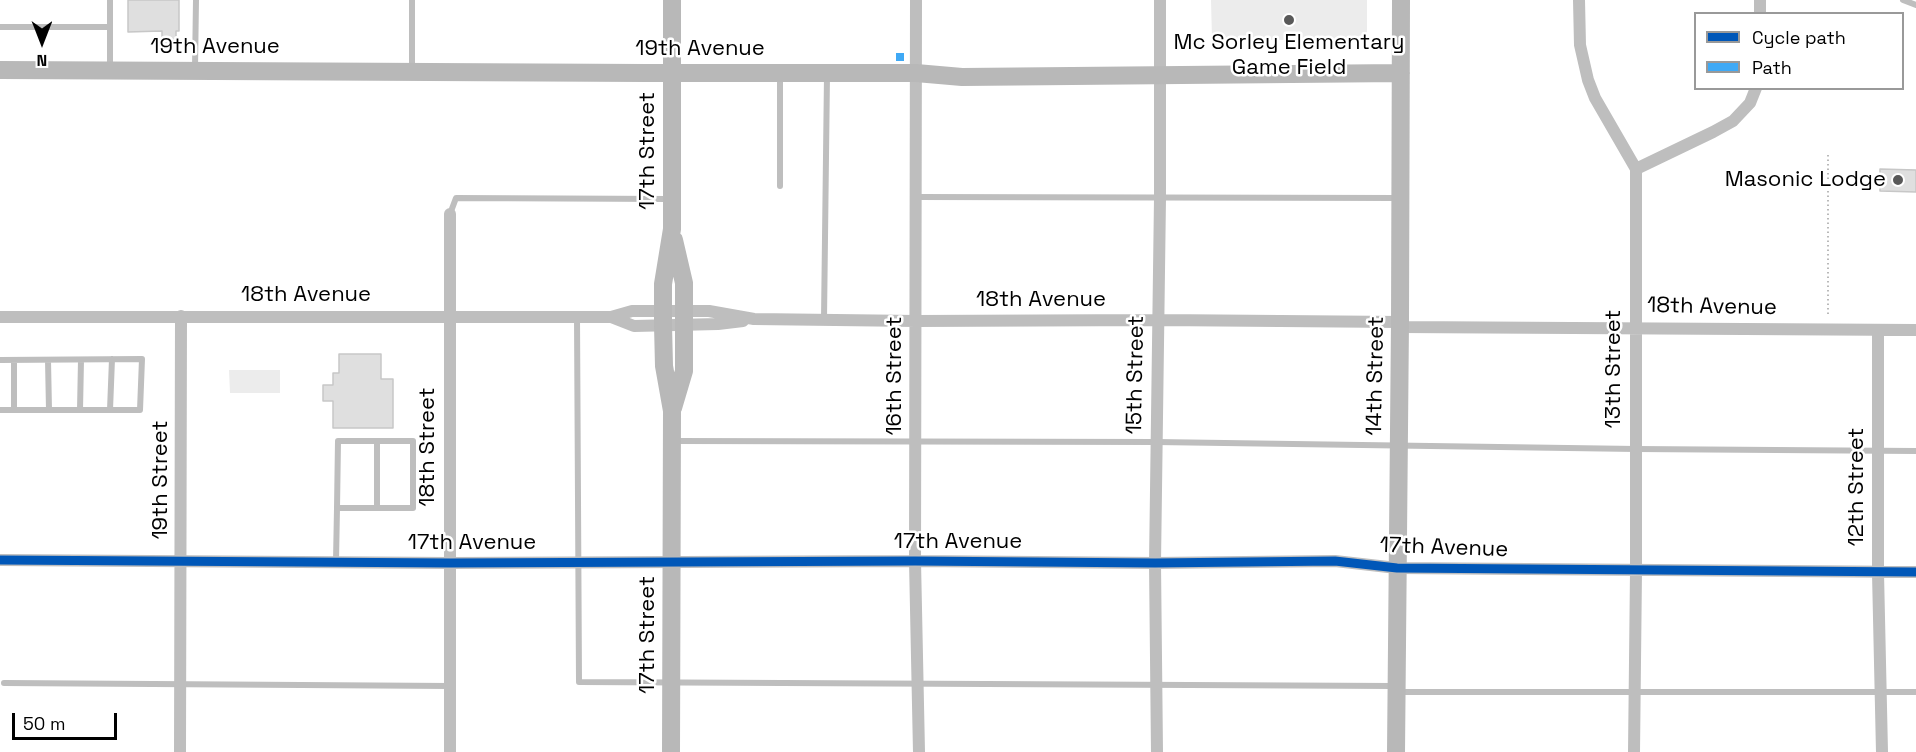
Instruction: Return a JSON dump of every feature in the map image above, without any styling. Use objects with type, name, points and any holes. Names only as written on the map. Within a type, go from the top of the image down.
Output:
[{"type":"main road","name":"17th Street","points":[[671,752],[672,411],[664,366],[663,284],[672,229],[672,0]]},
{"type":"main road","name":"14th Street","points":[[1396,752],[1401,0]]},
{"type":"main road","name":"19th Avenue","points":[[0,70],[916,73],[962,77],[1401,74]]},
{"type":"main road","name":"17th Street","points":[[672,229],[684,283],[684,371],[672,411]]},
{"type":"street","name":"16th Street","points":[[916,0],[915,561],[918,752]]},
{"type":"street","name":"15th Street","points":[[1157,752],[1155,442],[1159,320],[1160,0]]},
{"type":"street","points":[[1579,0],[1580,45],[1588,80],[1595,98],[1636,169],[1733,121],[1750,103],[1755,90]]},
{"type":"street","name":"13th Street","points":[[1634,752],[1636,169]]},
{"type":"street","name":"18th Street","points":[[450,214],[450,752]]},
{"type":"street","name":"18th Avenue","points":[[0,317],[611,317],[632,311],[663,318],[684,318],[718,324],[754,319],[1159,320],[1400,325],[1916,330]]},
{"type":"street","name":"19th Street","points":[[180,752],[181,316]]},
{"type":"street","name":"12th Street","points":[[1878,330],[1878,573],[1882,752]]},
{"type":"street","name":"17th Avenue","points":[[0,560],[450,563],[1335,561],[1397,568],[1916,572]]},
{"type":"lane","points":[[110,0],[111,71]]},
{"type":"lane","points":[[195,71],[196,0]]},
{"type":"lane","points":[[412,0],[412,73]]},
{"type":"lane","points":[[1903,0],[1916,5]]},
{"type":"lane","points":[[0,27],[110,27]]},
{"type":"lane","points":[[780,73],[780,186]]},
{"type":"lane","points":[[824,320],[827,73]]},
{"type":"lane","points":[[916,197],[1401,198]]},
{"type":"lane","points":[[450,214],[456,198],[672,199]]},
{"type":"lane","points":[[577,317],[579,682],[1156,684],[1397,689],[1916,692]]},
{"type":"lane","points":[[110,410],[112,359]]},
{"type":"lane","points":[[0,360],[142,359],[140,410],[0,411]]},
{"type":"lane","points":[[14,360],[14,410]]},
{"type":"lane","points":[[48,360],[49,410]]},
{"type":"lane","points":[[80,410],[81,360]]},
{"type":"lane","points":[[336,561],[338,441],[412,441],[412,508],[337,508]]},
{"type":"lane","points":[[377,508],[378,441]]},
{"type":"lane","points":[[672,441],[1155,442],[1916,451]]},
{"type":"lane","points":[[4,683],[450,686]]},
{"type":"path","points":[[1828,153],[1828,314]]},
{"type":"shaded area","name":"Mc Sorley Elementary Game Field","points":[[1211,0],[1367,0],[1367,41],[1212,39]]},
{"type":"shaded area","points":[[229,370],[280,370],[280,393],[230,393]]},
{"type":"building","points":[[128,0],[179,0],[179,31],[176,31],[176,45],[162,45],[162,31],[128,32]]},
{"type":"building","name":"Masonic Lodge","points":[[1880,169],[1916,170],[1916,192],[1880,191]]},
{"type":"building","points":[[339,354],[381,354],[381,379],[393,379],[393,428],[333,428],[333,401],[323,401],[323,385],[333,385],[333,373],[339,373]]},
{"type":"marked path","points":[[900,53],[900,61]]},
{"type":"cycle path","points":[[0,560],[450,563],[1335,561],[1397,568],[1916,572]]},
{"type":"place","name":"Mc Sorley Elementary Game Field","points":[[1289,20]]},
{"type":"place","name":"Masonic Lodge","points":[[1898,180]]}]
